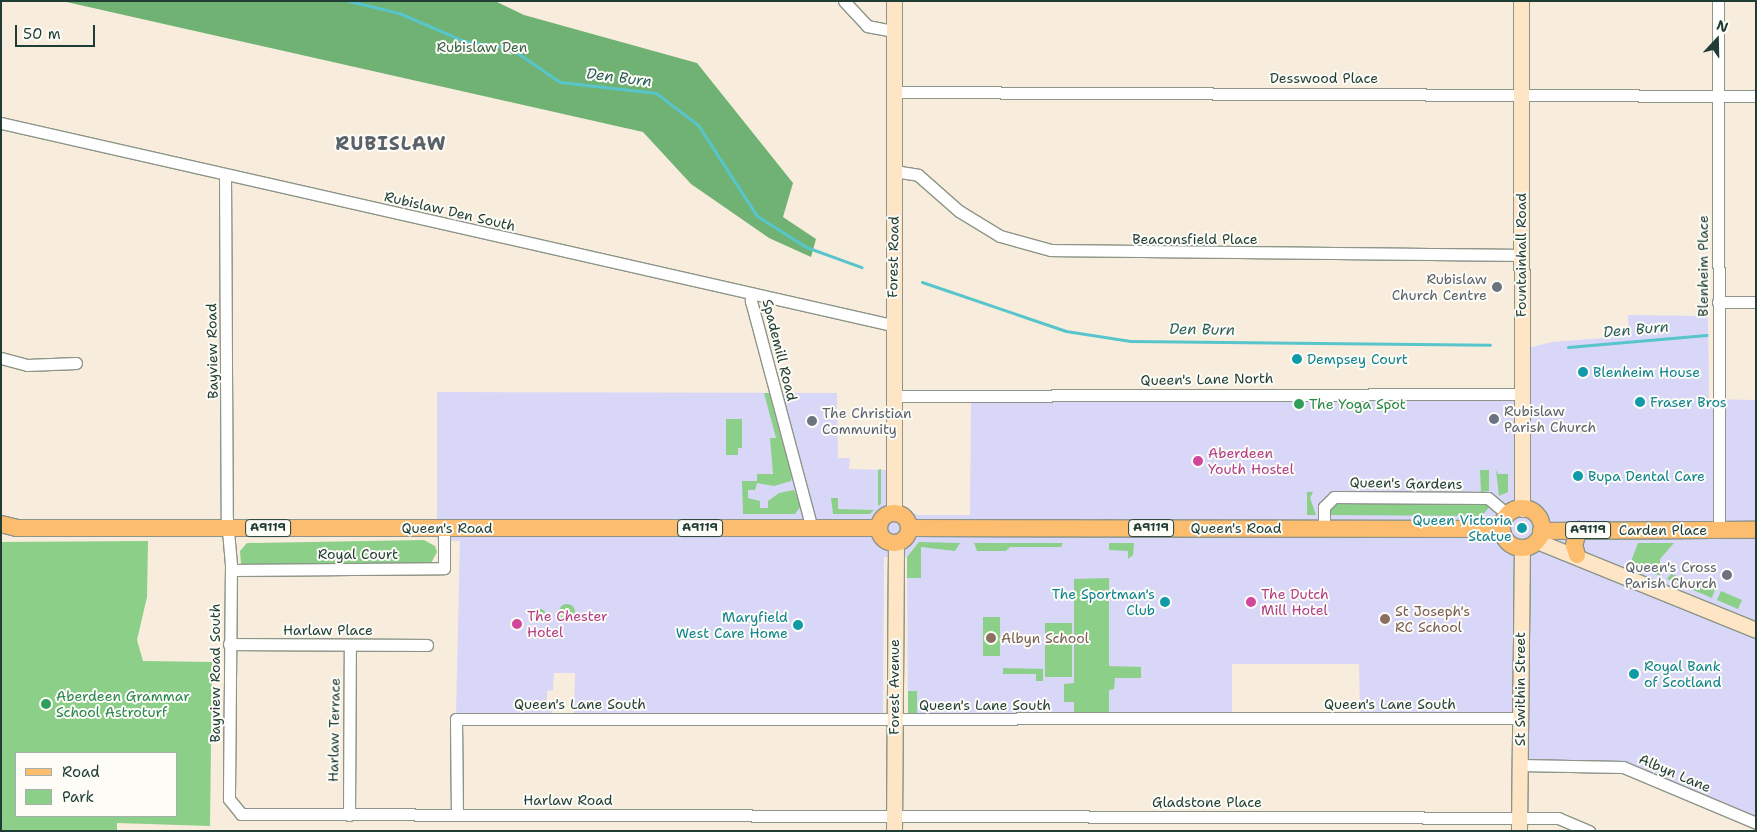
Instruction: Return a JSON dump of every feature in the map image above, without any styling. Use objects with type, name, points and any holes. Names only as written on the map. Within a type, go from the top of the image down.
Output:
[{"type":"main road","points":[[894,513],[906,519],[909,528],[904,540],[896,543],[884,539],[879,528],[884,517],[894,513]]},
{"type":"main road","points":[[1537,516],[1533,540],[1510,544],[1511,517],[1537,516]]},
{"type":"main road","name":"Queen's Road","points":[[909,528],[1324,528],[1511,517]]},
{"type":"main road","name":"Queen's Road","points":[[6,528],[879,528]]},
{"type":"main road","name":"Carden Place","points":[[1533,540],[1580,530],[1756,530]]},
{"type":"main road","points":[[1577,555],[1574,545],[1580,530]]},
{"type":"street","points":[[844,1],[867,26],[893,31]]},
{"type":"street","name":"Forest Road","points":[[894,1],[892,92],[894,171],[892,325],[894,513]]},
{"type":"street","name":"Fountainhall Road","points":[[1511,517],[1521,394],[1521,1]]},
{"type":"street","name":"Blenheim Place","points":[[1718,1],[1719,530]]},
{"type":"street","name":"Desswood Place","points":[[892,92],[1521,93],[1718,94],[1756,96]]},
{"type":"street","name":"Rubislaw Den South","points":[[1,123],[892,325]]},
{"type":"street","name":"Beaconsfield Place","points":[[894,171],[918,175],[959,211],[1000,236],[1051,250],[1520,256]]},
{"type":"street","name":"Bayview Road","points":[[225,175],[229,528]]},
{"type":"street","name":"Spademill Road","points":[[752,294],[755,318],[812,528]]},
{"type":"street","points":[[1718,302],[1756,302]]},
{"type":"street","points":[[1,358],[27,364],[76,363]]},
{"type":"street","name":"Queen's Lane North","points":[[893,396],[1267,395],[1286,392],[1521,394]]},
{"type":"street","name":"Queen's Gardens","points":[[1324,528],[1324,506],[1334,497],[1488,498],[1511,517]]},
{"type":"street","name":"Bayview Road South","points":[[229,528],[231,570],[229,799],[241,814]]},
{"type":"street","name":"Royal Court","points":[[231,570],[444,568],[444,528]]},
{"type":"street","points":[[1533,540],[1577,555],[1756,630]]},
{"type":"street","name":"St Swithin Street","points":[[1519,824],[1520,718],[1533,540]]},
{"type":"street","name":"Forest Avenue","points":[[894,824],[896,543]]},
{"type":"street","name":"Harlaw Place","points":[[229,644],[427,645]]},
{"type":"street","name":"Harlaw Terrace","points":[[349,815],[350,646]]},
{"type":"street","name":"Queen's Lane South","points":[[457,815],[456,719],[1520,718]]},
{"type":"street","name":"Albyn Lane","points":[[1520,765],[1623,767],[1756,823]]},
{"type":"street","name":"Harlaw Road","points":[[241,814],[457,815],[894,824]]},
{"type":"street","name":"Gladstone Place","points":[[894,824],[1519,824],[1558,818],[1589,831]]},
{"type":"shaded area","points":[[1628,315],[1708,316],[1709,399],[1756,400],[1756,817],[1622,762],[1529,762],[1528,714],[1360,713],[1359,664],[1232,664],[1232,715],[908,714],[907,557],[884,557],[883,714],[574,715],[575,673],[554,673],[553,690],[547,691],[547,703],[552,704],[552,715],[456,714],[460,541],[437,540],[437,392],[837,393],[838,458],[850,458],[849,469],[893,470],[894,504],[918,515],[970,515],[971,401],[1287,396],[1527,400],[1528,348],[1552,342],[1629,336]]},
{"type":"green space","name":"Rubislaw Den","points":[[62,1],[495,1],[524,15],[697,63],[793,183],[783,217],[816,239],[811,257],[769,238],[691,184],[643,132]]},
{"type":"green space","points":[[764,393],[769,393],[792,477],[791,481],[774,486],[757,483],[755,490],[748,490],[748,498],[760,501],[760,508],[768,508],[768,501],[779,493],[794,490],[801,506],[795,514],[743,514],[742,481],[757,481],[757,474],[773,474],[770,438],[776,438]]},
{"type":"green space","points":[[726,419],[742,419],[742,448],[738,448],[738,455],[726,455]]},
{"type":"green space","points":[[881,469],[881,504],[878,506],[878,470]]},
{"type":"green space","points":[[1480,470],[1489,470],[1489,491],[1481,492]]},
{"type":"green space","points":[[1496,470],[1498,474],[1508,474],[1508,492],[1499,496]]},
{"type":"green space","points":[[1307,492],[1313,492],[1310,498],[1316,515],[1307,515]]},
{"type":"green space","points":[[831,498],[838,498],[838,509],[874,510],[870,514],[833,514]]},
{"type":"green space","points":[[1338,503],[1486,503],[1490,506],[1482,516],[1329,515],[1332,505]]},
{"type":"green space","points":[[424,540],[435,546],[437,552],[430,565],[241,564],[240,551],[247,543]]},
{"type":"green space","points":[[148,541],[147,597],[137,640],[143,661],[212,662],[210,826],[117,823],[117,831],[1,831],[1,542]]},
{"type":"green space","points":[[919,542],[960,543],[955,551],[921,547],[921,578],[907,578],[907,557]]},
{"type":"green space","points":[[974,543],[1063,543],[1061,547],[1010,547],[1006,551],[977,551]]},
{"type":"green space","points":[[1109,543],[1134,543],[1133,555],[1128,559],[1128,551],[1109,550]]},
{"type":"green space","points":[[1638,543],[1674,543],[1660,559],[1660,576],[1630,564]]},
{"type":"green space","points":[[1671,574],[1715,589],[1712,598],[1667,579]]},
{"type":"green space","points":[[1109,578],[1109,666],[1141,667],[1141,678],[1115,678],[1114,689],[1109,690],[1109,714],[1074,714],[1074,702],[1064,702],[1064,684],[1074,683],[1074,579]]},
{"type":"green space","points":[[1721,591],[1742,600],[1738,609],[1717,600]]},
{"type":"green space","points":[[567,604],[573,606],[575,612],[573,618],[567,620],[561,618],[559,612],[561,606]]},
{"type":"green space","points":[[538,609],[542,609],[546,615],[542,621],[538,621],[534,617],[534,613]]},
{"type":"green space","points":[[983,617],[1000,617],[1000,656],[983,656]]},
{"type":"green space","points":[[1045,623],[1072,623],[1072,677],[1045,677]]},
{"type":"green space","points":[[1003,668],[1043,669],[1043,681],[1036,681],[1036,674],[1003,674]]},
{"type":"green space","points":[[908,691],[917,691],[917,714],[908,714]]},
{"type":"waterway","name":"Den Burn","points":[[349,1],[399,13],[464,41],[510,48],[560,82],[656,93],[698,125],[757,216],[806,247],[861,267]]},
{"type":"waterway","name":"Den Burn","points":[[922,282],[1066,331],[1130,341],[1490,345]]},
{"type":"waterway","name":"Den Burn","points":[[1568,347],[1706,335]]},
{"type":"place","name":"Rubislaw Church Centre","points":[[1497,287]]},
{"type":"place","name":"Dempsey Court","points":[[1297,359]]},
{"type":"place","name":"Blenheim House","points":[[1583,372]]},
{"type":"place","name":"Fraser Bros","points":[[1640,402]]},
{"type":"place","name":"The Yoga Spot","points":[[1299,404]]},
{"type":"place","name":"Rubislaw Parish Church","points":[[1494,419]]},
{"type":"place","name":"The Christian Community","points":[[812,421]]},
{"type":"place","name":"Aberdeen Youth Hostel","points":[[1198,461]]},
{"type":"place","name":"Bupa Dental Care","points":[[1578,476]]},
{"type":"place","name":"Queen Victoria Statue","points":[[1522,528]]},
{"type":"place","name":"Queen's Cross Parish Church","points":[[1727,575]]},
{"type":"place","name":"The Sportman's Club","points":[[1165,602]]},
{"type":"place","name":"The Dutch Mill Hotel","points":[[1251,602]]},
{"type":"place","name":"St Joseph's RC School","points":[[1385,619]]},
{"type":"place","name":"The Chester Hotel","points":[[517,624]]},
{"type":"place","name":"Maryfield West Care Home","points":[[798,625]]},
{"type":"place","name":"Albyn School","points":[[991,638]]},
{"type":"place","name":"Royal Bank of Scotland","points":[[1634,674]]},
{"type":"place","name":"Aberdeen Grammar School Astroturf","points":[[46,704]]},
{"type":"district","name":"RUBISLAW","points":[[391,144]]}]
